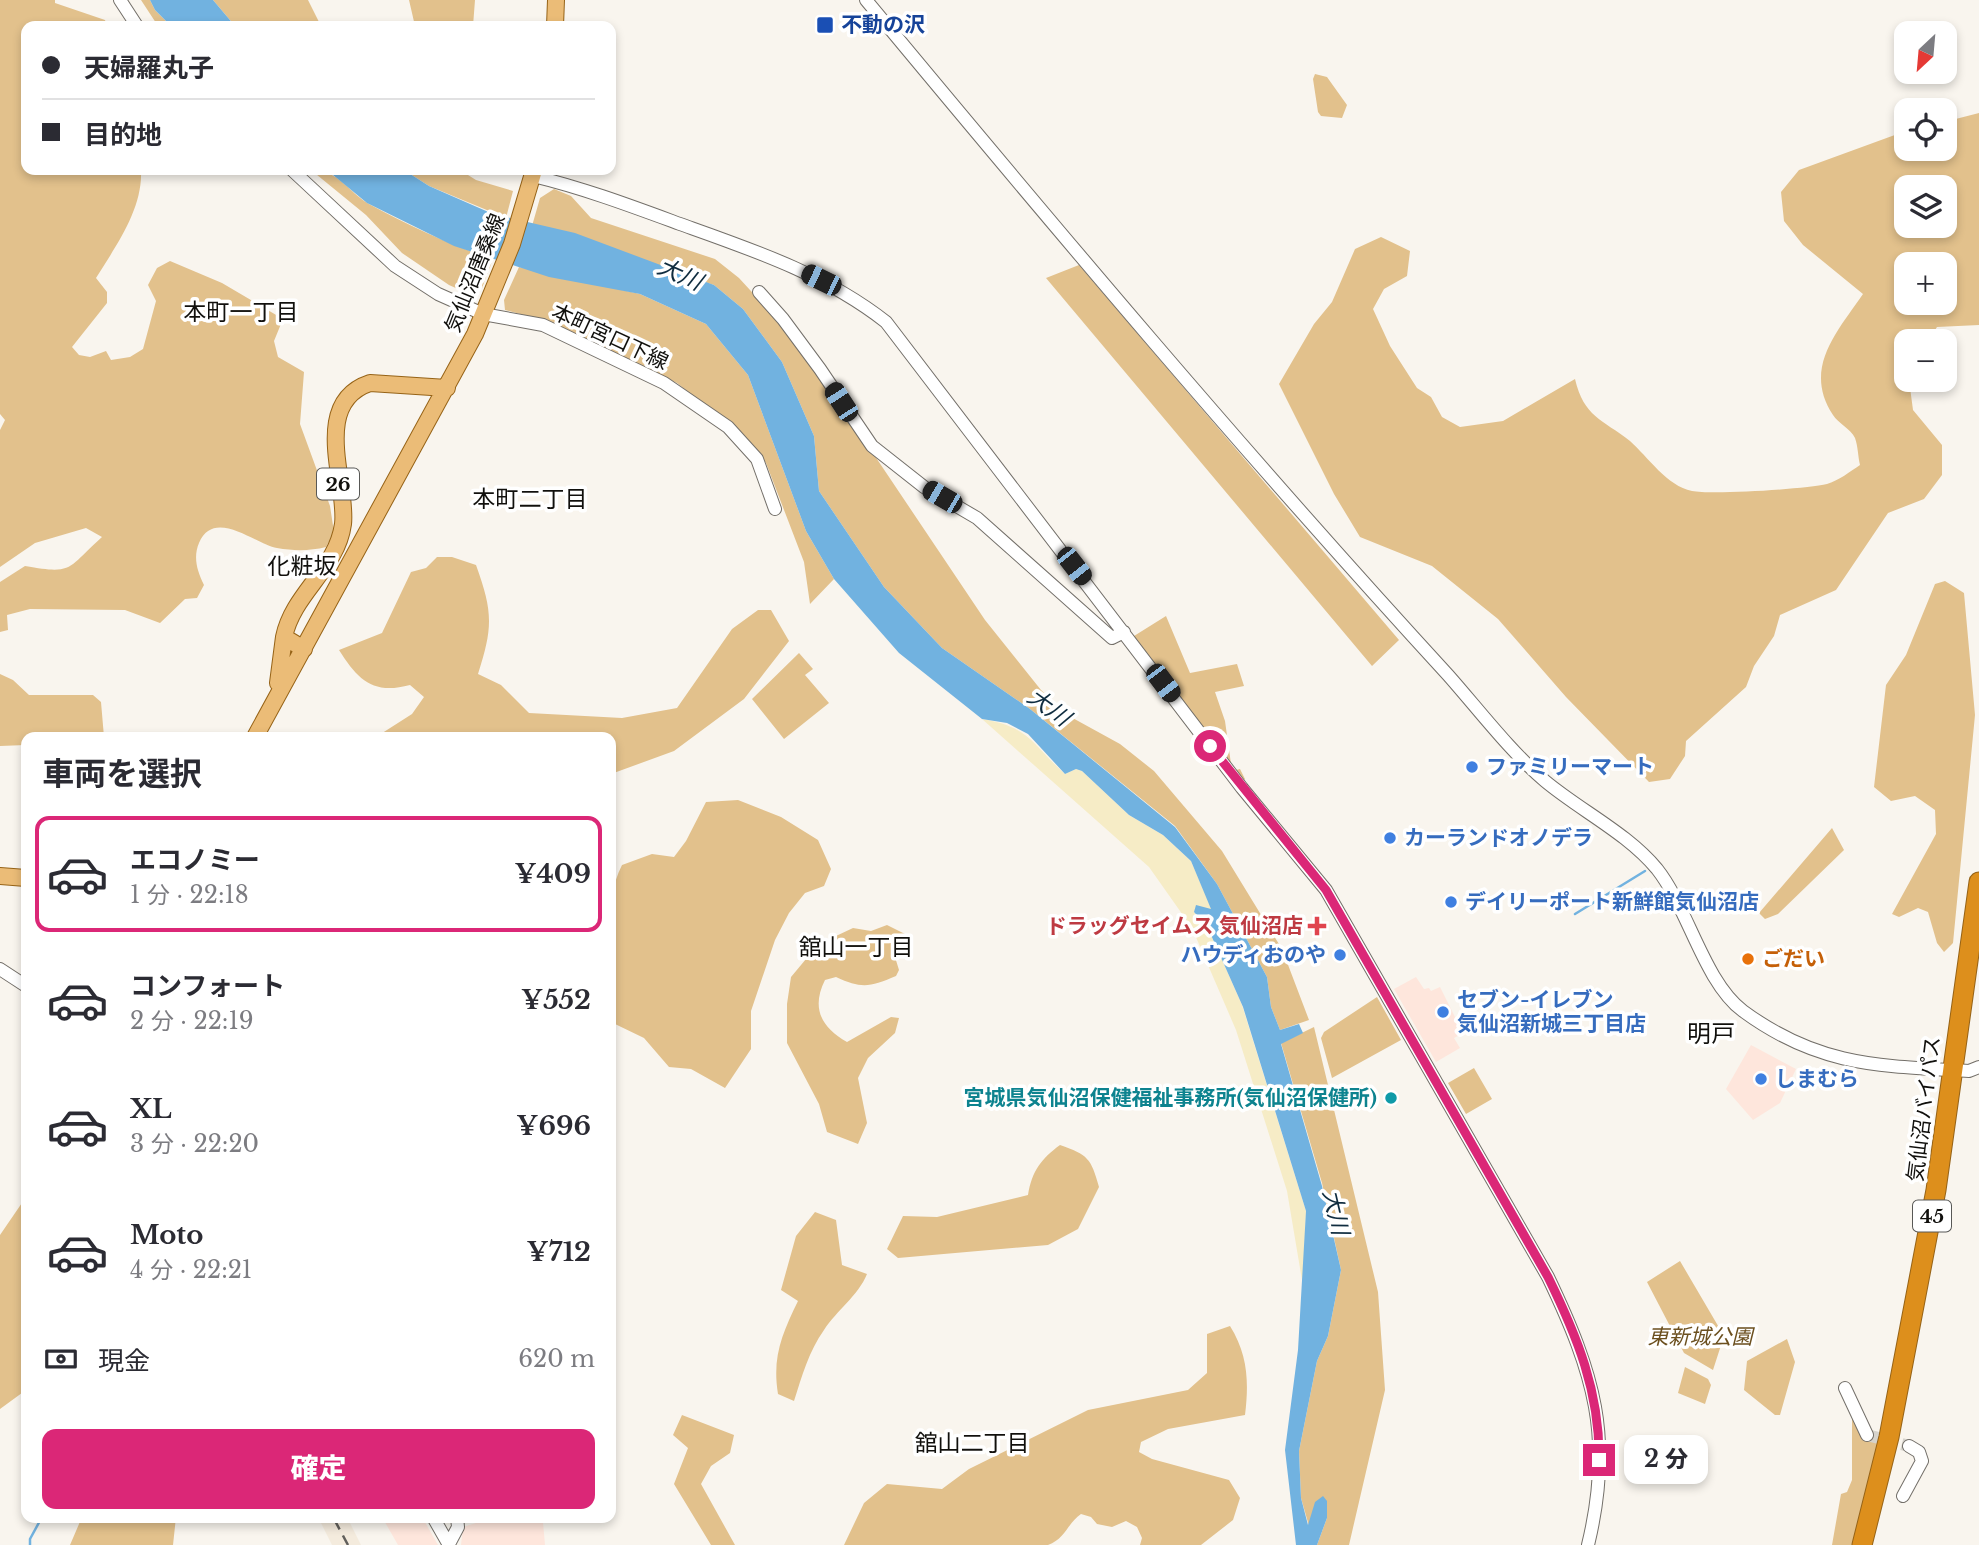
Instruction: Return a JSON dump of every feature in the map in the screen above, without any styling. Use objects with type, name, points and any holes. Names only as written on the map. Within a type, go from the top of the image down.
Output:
[{"type":"highway","name":"気仙沼バイパス","points":[[1863,1545],[1913,1323],[1936,1190],[1979,882]]},
{"type":"main road","points":[[555,21],[556,0]]},
{"type":"main road","name":"気仙沼唐桑線","points":[[258,732],[447,388],[496,285],[527,199],[533,175]]},
{"type":"main road","name":"気仙沼唐桑線","points":[[276,695],[284,637],[291,612],[326,568],[343,525],[334,454],[345,401],[360,386],[370,383],[447,388]]},
{"type":"main road","points":[[284,637],[304,649]]},
{"type":"main road","points":[[0,876],[21,878]]},
{"type":"street","points":[[120,0],[134,21]]},
{"type":"street","points":[[866,0],[1079,256],[1312,528],[1543,779],[1624,838],[1657,869],[1717,981],[1741,1010],[1821,1054],[1872,1066],[1969,1072],[1979,1067]]},
{"type":"street","name":"本町宮口下線","points":[[297,175],[395,265],[438,294],[483,314],[543,325],[664,383],[743,440],[757,458],[775,509]]},
{"type":"street","points":[[540,175],[764,254],[852,295],[886,322],[1242,788],[1326,890],[1548,1277],[1578,1341],[1593,1388],[1600,1429],[1598,1495],[1588,1545]]},
{"type":"street","points":[[759,292],[820,369],[872,446],[924,487],[977,517],[1112,638],[1124,632]]},
{"type":"street","points":[[0,969],[21,983]]},
{"type":"street","points":[[1845,1388],[1867,1435]]},
{"type":"street","points":[[1903,1496],[1922,1461],[1919,1452],[1909,1446]]},
{"type":"street","points":[[436,1523],[449,1545]]},
{"type":"street","points":[[449,1545],[458,1523]]},
{"type":"shaded area","points":[[1416,977],[1424,989],[1429,988],[1431,991],[1440,987],[1463,1033],[1454,1038],[1460,1048],[1436,1062],[1394,989]]},
{"type":"shaded area","name":"しまむら","points":[[1751,1045],[1796,1069],[1780,1103],[1753,1120],[1726,1089]]},
{"type":"shaded area","points":[[321,1523],[350,1523],[361,1545],[332,1545]]},
{"type":"shaded area","points":[[385,1523],[425,1523],[438,1545],[398,1545]]},
{"type":"shaded area","points":[[476,1523],[543,1523],[545,1545],[461,1545],[463,1527]]},
{"type":"green space","points":[[0,0],[55,0],[55,3],[105,21],[21,21],[21,175],[141,175],[138,199],[127,227],[96,278],[107,292],[107,303],[72,347],[79,355],[90,357],[106,351],[111,360],[130,357],[143,349],[156,301],[148,285],[157,268],[170,261],[222,283],[283,319],[274,341],[278,357],[304,372],[300,424],[330,506],[334,532],[326,547],[290,550],[268,545],[235,530],[214,528],[206,533],[197,548],[199,575],[204,585],[197,598],[185,599],[160,623],[125,610],[30,609],[7,615],[8,630],[0,632],[0,582],[25,566],[53,570],[69,566],[102,537],[86,528],[35,543],[0,567],[0,430],[5,420],[0,414]]},
{"type":"green space","points":[[141,0],[150,0],[166,21],[155,21]]},
{"type":"green space","points":[[213,0],[308,0],[318,21],[231,21]]},
{"type":"green space","points":[[409,0],[475,0],[473,21],[414,21]]},
{"type":"green space","points":[[1315,74],[1327,77],[1347,105],[1342,118],[1321,116],[1318,112],[1313,79]]},
{"type":"green space","points":[[1979,113],[1979,325],[1894,329],[1894,392],[1911,392],[1913,410],[1942,445],[1942,475],[1924,499],[1888,513],[1836,590],[1780,615],[1774,636],[1754,666],[1746,687],[1686,741],[1685,756],[1670,779],[1649,782],[1566,697],[1498,619],[1432,566],[1360,537],[1334,494],[1279,384],[1314,324],[1332,302],[1355,249],[1381,237],[1410,251],[1407,276],[1384,289],[1373,309],[1390,346],[1417,388],[1431,397],[1442,417],[1460,427],[1503,421],[1575,379],[1583,402],[1589,410],[1630,441],[1666,477],[1683,488],[1703,492],[1738,492],[1831,483],[1860,465],[1855,438],[1835,418],[1824,398],[1822,366],[1834,336],[1863,294],[1803,245],[1784,221],[1781,192],[1799,170],[1894,135],[1894,161],[1957,161],[1957,119]]},
{"type":"green space","points":[[317,175],[332,175],[361,199],[399,220],[493,259],[482,288],[469,294],[449,285],[402,253],[366,215]]},
{"type":"green space","points":[[412,175],[468,175],[513,191],[506,218],[429,186]]},
{"type":"green space","points":[[554,189],[571,196],[591,218],[715,259],[739,278],[771,313],[840,404],[985,620],[1041,690],[1069,716],[1120,744],[1154,771],[1222,851],[1282,949],[1309,1020],[1280,1030],[1271,1007],[1267,977],[1217,884],[1175,826],[1030,709],[942,648],[884,587],[819,491],[814,436],[782,362],[743,309],[714,285],[532,226],[540,198]]},
{"type":"green space","points":[[1079,265],[1399,640],[1372,666],[1046,278]]},
{"type":"green space","points":[[519,267],[640,294],[706,324],[748,375],[806,531],[834,579],[810,604],[804,562],[766,463],[742,435],[677,383],[543,320],[505,310],[504,300]]},
{"type":"green space","points":[[437,557],[452,557],[476,565],[486,595],[489,620],[478,674],[501,685],[529,713],[622,718],[677,708],[732,629],[758,610],[771,610],[789,641],[744,699],[674,751],[616,772],[616,732],[384,732],[412,714],[424,697],[410,685],[386,688],[368,683],[353,670],[339,650],[382,633],[411,572],[426,568]]},
{"type":"green space","points":[[1945,581],[1964,593],[1975,715],[1953,943],[1944,952],[1937,943],[1928,912],[1918,908],[1899,917],[1892,914],[1936,834],[1935,810],[1915,796],[1891,801],[1874,787],[1886,685],[1906,655],[1935,584]]},
{"type":"green space","points":[[1166,616],[1190,673],[1237,664],[1244,686],[1215,692],[1225,721],[1232,771],[1240,769],[1245,779],[1241,783],[1126,641]]},
{"type":"green space","points":[[799,653],[813,669],[805,675],[829,703],[784,739],[752,699]]},
{"type":"green space","points":[[0,674],[13,680],[29,695],[93,695],[101,702],[104,732],[21,732],[21,745],[0,746]]},
{"type":"green space","points":[[738,800],[781,817],[818,840],[831,869],[824,886],[805,893],[789,913],[775,940],[751,1011],[751,1049],[725,1088],[691,1069],[669,1067],[644,1038],[616,1024],[616,880],[622,865],[652,854],[674,857],[686,841],[706,802]]},
{"type":"green space","points":[[1832,828],[1844,850],[1778,914],[1765,919],[1759,913]]},
{"type":"green space","points":[[887,925],[913,938],[895,957],[899,970],[896,976],[866,985],[836,977],[825,980],[819,999],[821,1016],[825,1023],[847,1042],[891,1017],[899,1018],[895,1033],[868,1058],[858,1078],[867,1123],[858,1144],[827,1132],[819,1104],[787,1043],[787,1004],[791,977],[811,953],[853,928],[871,931]]},
{"type":"green space","points":[[1377,997],[1401,1040],[1332,1078],[1321,1038],[1324,1032]]},
{"type":"green space","points":[[1314,1027],[1378,1292],[1385,1390],[1349,1545],[1317,1545],[1327,1518],[1311,1521],[1309,1526],[1301,1498],[1299,1451],[1317,1361],[1328,1336],[1341,1270],[1322,1183],[1281,1043]]},
{"type":"green space","points":[[1474,1068],[1492,1099],[1466,1114],[1448,1083]]},
{"type":"green space","points":[[1060,1145],[1087,1159],[1099,1187],[1078,1229],[1048,1245],[898,1258],[887,1249],[903,1216],[937,1217],[1028,1195],[1038,1166]]},
{"type":"green space","points":[[21,1204],[21,1394],[0,1409],[0,1235]]},
{"type":"green space","points":[[815,1212],[836,1220],[842,1265],[867,1274],[814,1346],[794,1401],[778,1394],[776,1368],[783,1335],[798,1301],[781,1290],[796,1236]]},
{"type":"green space","name":"東新城公園","points":[[1680,1261],[1724,1336],[1713,1370],[1684,1353],[1647,1282]]},
{"type":"green space","points":[[1230,1326],[1246,1369],[1245,1415],[1168,1429],[1141,1442],[1139,1452],[1152,1459],[1229,1480],[1240,1498],[1233,1520],[1201,1545],[1140,1545],[1142,1538],[1137,1527],[1126,1521],[1112,1527],[1097,1524],[1091,1517],[1081,1514],[1058,1539],[1048,1545],[844,1545],[864,1503],[887,1484],[942,1489],[969,1469],[1088,1410],[1188,1390],[1207,1373],[1207,1334]]},
{"type":"green space","points":[[1787,1339],[1795,1362],[1780,1415],[1775,1415],[1744,1390],[1747,1361]]},
{"type":"green space","points":[[1685,1367],[1708,1379],[1711,1385],[1705,1404],[1678,1393]]},
{"type":"green space","points":[[682,1415],[734,1435],[730,1453],[711,1466],[701,1484],[735,1545],[711,1545],[674,1484],[688,1448],[673,1435]]},
{"type":"green space","points":[[1852,1415],[1856,1415],[1862,1434],[1881,1443],[1856,1545],[1832,1545],[1841,1494],[1847,1492],[1852,1480]]},
{"type":"green space","points":[[79,1523],[175,1523],[173,1545],[70,1545]]},
{"type":"sand","points":[[982,719],[998,722],[1021,732],[1065,774],[1076,769],[1082,771],[1129,815],[1163,835],[1191,861],[1212,910],[1194,912],[1207,926],[1242,1005],[1306,1211],[1303,1286],[1287,1191],[1236,1030],[1192,928],[1149,867]]},
{"type":"water","points":[[150,0],[213,0],[231,21],[166,21]]},
{"type":"water","name":"大川","points":[[333,175],[412,175],[429,186],[493,214],[575,233],[714,285],[743,309],[782,362],[814,436],[819,491],[884,587],[942,648],[1030,709],[1175,827],[1217,884],[1267,977],[1271,1007],[1280,1030],[1299,1024],[1303,1033],[1281,1044],[1322,1186],[1341,1270],[1328,1336],[1317,1361],[1299,1451],[1301,1498],[1308,1525],[1315,1502],[1323,1496],[1327,1501],[1327,1518],[1317,1545],[1296,1545],[1285,1450],[1298,1350],[1306,1211],[1243,1007],[1207,926],[1194,912],[1196,905],[1211,909],[1191,861],[1163,835],[1129,815],[1082,771],[1076,769],[1065,774],[1028,734],[1007,723],[982,719],[899,653],[834,579],[806,531],[748,375],[706,324],[640,294],[549,277],[454,246],[367,203]]},
{"type":"waterway","points":[[1575,914],[1645,871]]},
{"type":"waterway","points":[[30,1545],[30,1539],[39,1523]]},
{"type":"tunnel","points":[[1867,1435],[1909,1446]]},
{"type":"railway","points":[[336,1523],[348,1545]]},
{"type":"place","name":"不動の沢","points":[[825,25]]},
{"type":"place","name":"ファミリーマート","points":[[1472,767]]},
{"type":"place","name":"カーランドオノデラ","points":[[1390,838]]},
{"type":"place","name":"デイリーポート新鮮館気仙沼店","points":[[1451,902]]},
{"type":"place","name":"ドラッグセイムス 気仙沼店","points":[[1317,926]]},
{"type":"place","name":"ハウディおのや","points":[[1340,955]]},
{"type":"place","name":"ごだい","points":[[1748,959]]},
{"type":"place","name":"セブン-イレブン 気仙沼新城三丁目店","points":[[1443,1012]]},
{"type":"place","name":"しまむら","points":[[1761,1079]]},
{"type":"place","name":"宮城県気仙沼保健福祉事務所(気仙沼保健所)","points":[[1391,1098]]},
{"type":"district","name":"本町一丁目","points":[[241,312]]},
{"type":"district","name":"本町二丁目","points":[[530,499]]},
{"type":"district","name":"化粧坂","points":[[302,566]]},
{"type":"district","name":"舘山一丁目","points":[[856,947]]},
{"type":"district","name":"明戸","points":[[1711,1033]]},
{"type":"district","name":"舘山二丁目","points":[[972,1443]]},
{"type":"route","points":[[1210,746],[1326,890],[1548,1277],[1578,1341],[1593,1388],[1600,1429],[1599,1460]]}]
